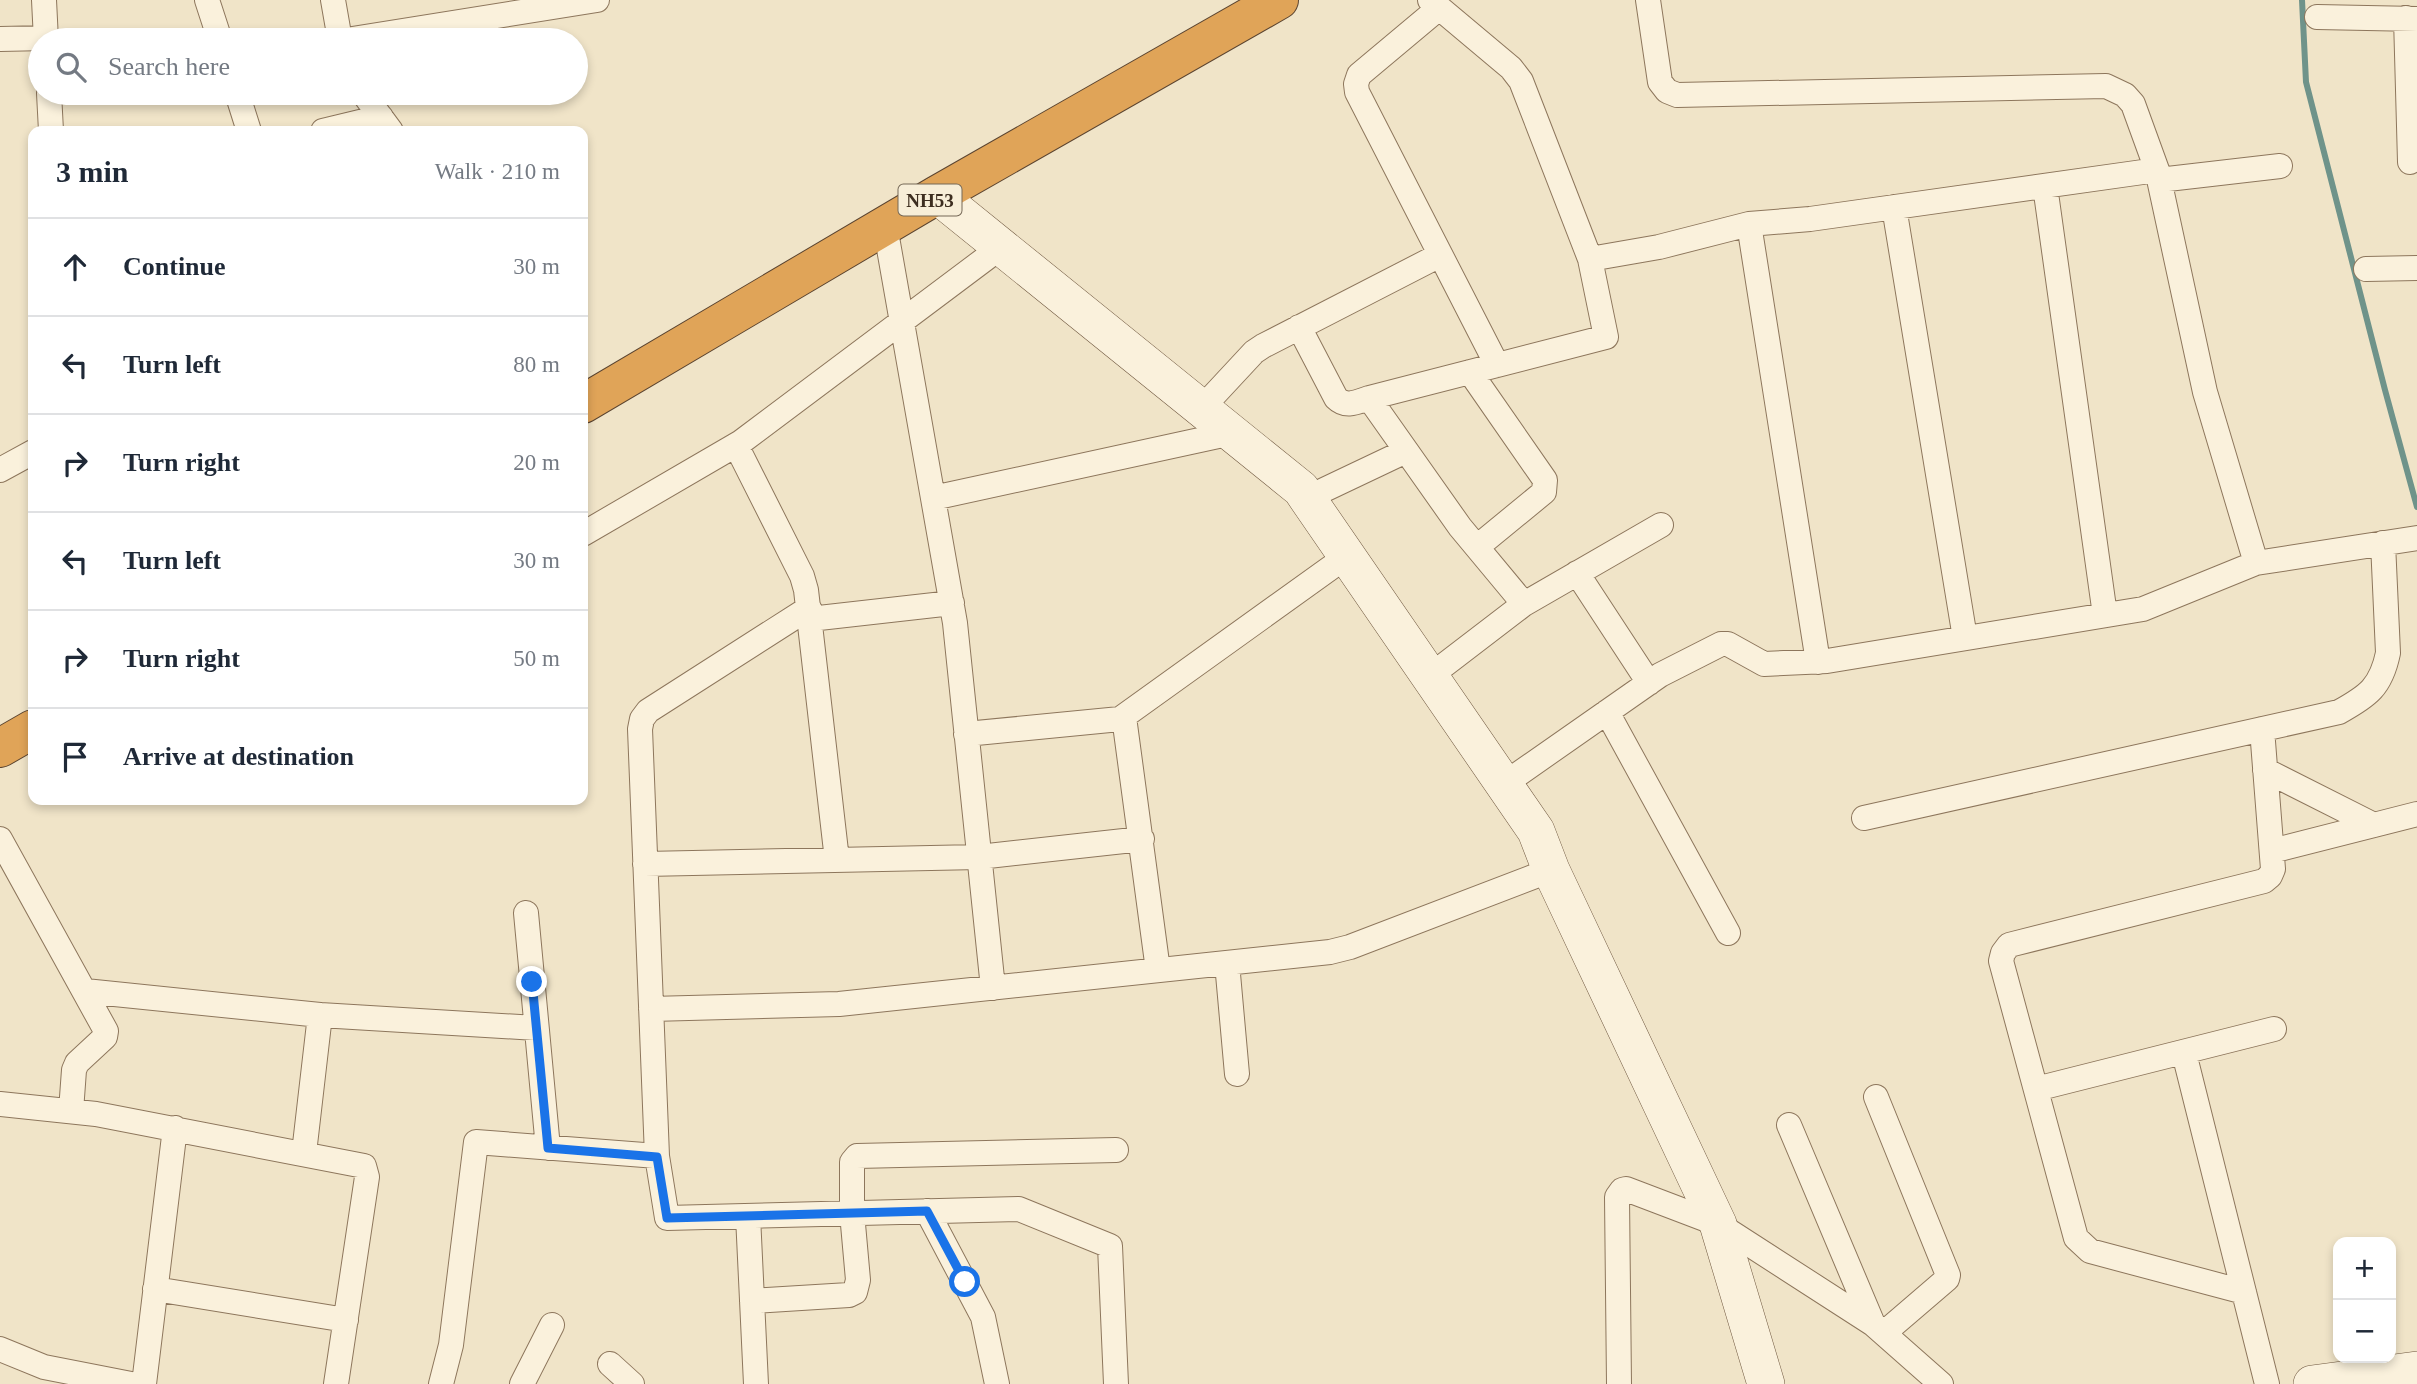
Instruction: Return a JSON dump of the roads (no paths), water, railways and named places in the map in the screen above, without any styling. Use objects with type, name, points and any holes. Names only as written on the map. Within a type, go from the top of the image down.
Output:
[{"type":"highway","name":"NH53","points":[[588,401],[937,195],[1279,0]]},
{"type":"highway","points":[[0,748],[28,732]]},
{"type":"street","points":[[44,0],[45,28]]},
{"type":"street","points":[[207,0],[216,28]]},
{"type":"street","points":[[333,0],[338,28]]},
{"type":"street","points":[[421,28],[597,0]]},
{"type":"street","points":[[1648,0],[1661,82],[1667,91],[1677,95],[2106,86],[2125,95],[2133,104],[2158,175],[2205,392],[2256,563]]},
{"type":"street","points":[[1299,327],[1336,398],[1341,403],[1348,404],[1605,337],[1601,257],[1521,81],[1511,68],[1435,4],[1359,75],[1356,84],[1360,100],[1497,365]]},
{"type":"street","points":[[2317,17],[2411,19],[2410,162]]},
{"type":"street","points":[[0,39],[28,39]]},
{"type":"street","points":[[50,105],[51,126]]},
{"type":"street","points":[[241,105],[247,126]]},
{"type":"street","points":[[372,105],[386,124]]},
{"type":"street","points":[[368,126],[386,124]]},
{"type":"street","points":[[1601,257],[1658,247],[1749,224],[2045,186],[2280,166]]},
{"type":"street","points":[[2045,186],[2105,615]]},
{"type":"street","points":[[937,195],[1301,489],[1536,831],[1551,870],[1718,1224],[1766,1384]]},
{"type":"street","points":[[1894,207],[1965,638]]},
{"type":"street","points":[[1749,224],[1818,662]]},
{"type":"street","points":[[885,226],[952,603],[993,988]]},
{"type":"street","points":[[588,531],[736,445],[1001,247]]},
{"type":"street","points":[[1201,409],[1254,352],[1440,255]]},
{"type":"street","points":[[2366,269],[2417,268]]},
{"type":"street","points":[[1470,372],[1545,480],[1546,486],[1544,492],[1477,547]]},
{"type":"street","points":[[1369,398],[1477,547],[1524,604]]},
{"type":"street","points":[[933,498],[1232,433]]},
{"type":"street","points":[[736,445],[802,576],[809,614],[837,860]]},
{"type":"street","points":[[1307,498],[1406,451]]},
{"type":"street","points":[[0,470],[28,455]]},
{"type":"street","points":[[1430,676],[1524,604],[1661,525]]},
{"type":"street","points":[[1504,784],[1648,683],[1721,644],[1728,644],[1759,663],[1818,662],[2153,606],[2256,563],[2413,539]]},
{"type":"street","points":[[1864,818],[2339,712],[2362,699],[2378,684],[2388,653],[2383,543]]},
{"type":"street","points":[[966,734],[1124,717],[1347,556]]},
{"type":"street","points":[[1577,573],[1648,683]]},
{"type":"street","points":[[952,603],[809,614],[648,711],[642,719],[640,729],[657,1157],[667,1218],[1019,1209],[1110,1246],[1116,1384]]},
{"type":"street","points":[[1607,712],[1728,933]]},
{"type":"street","points":[[1124,717],[1158,970]]},
{"type":"street","points":[[2244,1292],[2090,1251],[2076,1238],[2001,961],[2009,945],[2264,881],[2270,876],[2273,869],[2262,729]]},
{"type":"street","points":[[2265,770],[2374,825]]},
{"type":"street","points":[[2272,851],[2417,814]]},
{"type":"street","points":[[0,838],[106,1031],[105,1037],[77,1063],[74,1070],[71,1111]]},
{"type":"street","points":[[645,864],[979,857],[1142,839]]},
{"type":"street","points":[[651,1009],[826,1005],[1339,950],[1551,870]]},
{"type":"street","points":[[526,913],[548,1148]]},
{"type":"street","points":[[1227,963],[1237,1074]]},
{"type":"street","points":[[85,991],[320,1015],[536,1028]]},
{"type":"street","points":[[304,1153],[320,1015]]},
{"type":"street","points":[[2036,1089],[2273,1029]]},
{"type":"street","points":[[2184,1053],[2267,1384]]},
{"type":"street","points":[[1876,1097],[1948,1275],[1947,1279],[1878,1328]]},
{"type":"street","points":[[0,1104],[71,1111],[175,1128],[360,1164],[367,1171],[336,1384]]},
{"type":"street","points":[[1788,1125],[1878,1328]]},
{"type":"street","points":[[144,1384],[175,1128]]},
{"type":"street","points":[[441,1384],[451,1345],[476,1142],[657,1157]]},
{"type":"street","points":[[752,1301],[849,1295],[855,1292],[858,1280],[852,1213],[852,1162],[857,1157],[1116,1150]]},
{"type":"street","points":[[1619,1384],[1618,1192],[1626,1189],[1718,1224],[1878,1328],[1941,1384]]},
{"type":"street","points":[[927,1211],[983,1317],[997,1384]]},
{"type":"street","points":[[748,1216],[756,1384]]},
{"type":"street","points":[[155,1289],[346,1320]]},
{"type":"street","points":[[522,1384],[552,1325]]},
{"type":"street","points":[[0,1349],[44,1367],[55,1377],[131,1384]]},
{"type":"street","points":[[610,1364],[632,1384]]},
{"type":"street","points":[[2312,1384],[2414,1375]]},
{"type":"waterway","points":[[2302,0],[2306,82],[2417,507]]}]
